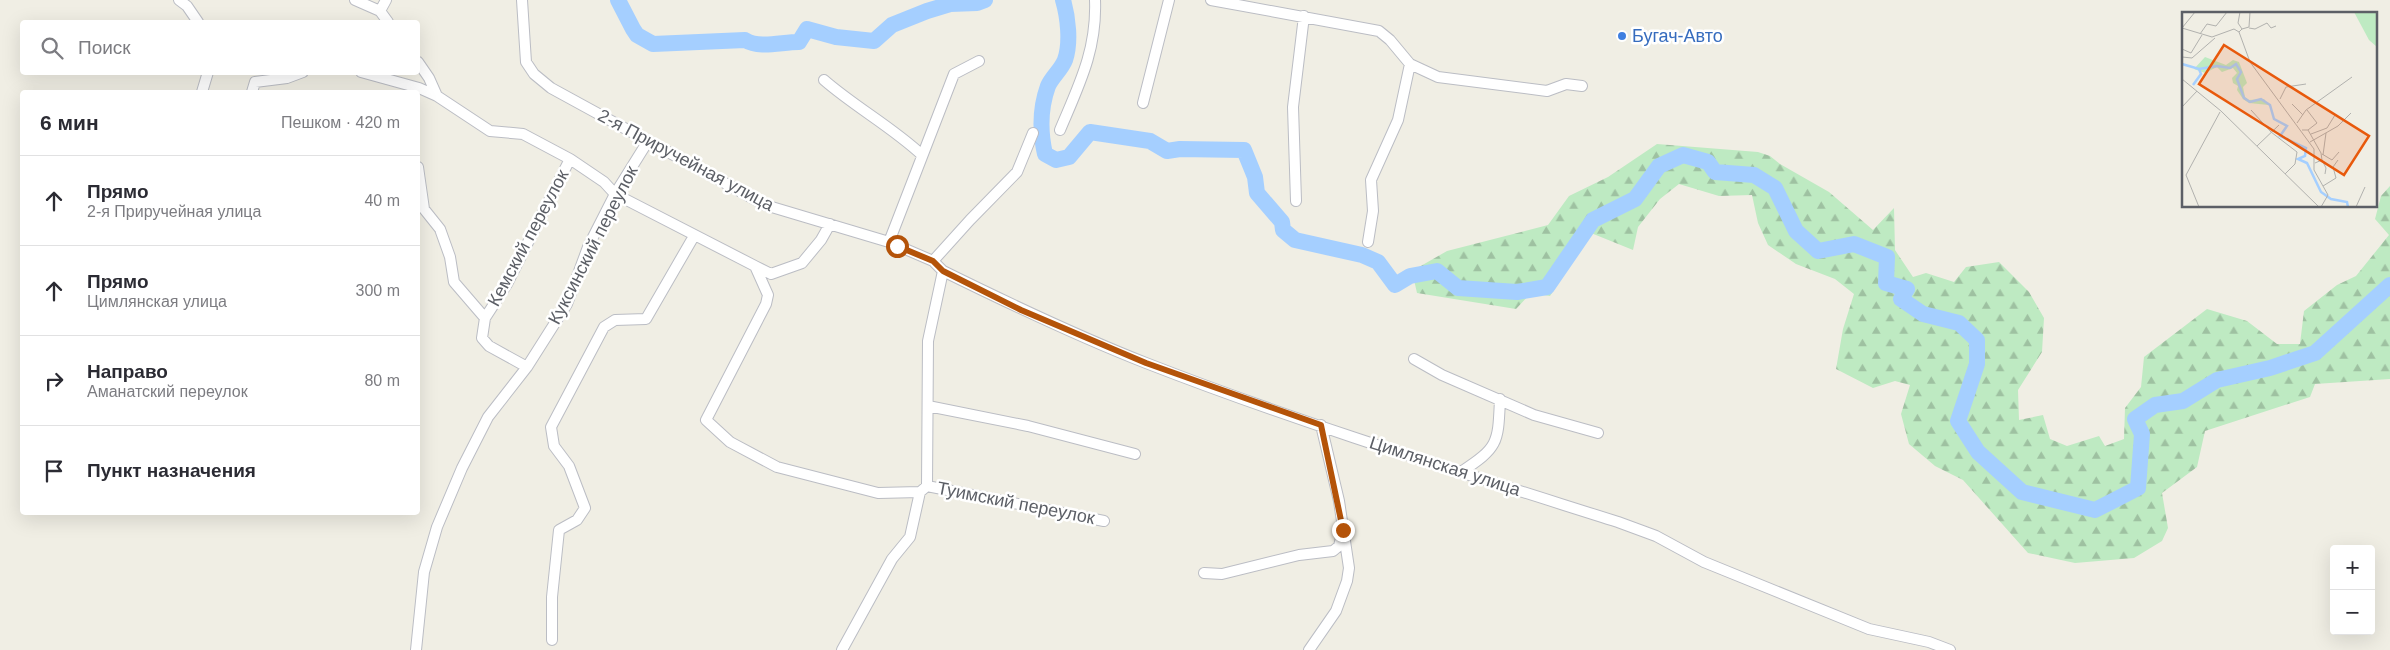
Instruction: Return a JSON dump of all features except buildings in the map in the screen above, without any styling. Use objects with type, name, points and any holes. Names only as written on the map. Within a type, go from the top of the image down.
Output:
[{"type":"street","points":[[178,0],[186,6],[196,20]]},
{"type":"street","points":[[355,0],[380,11],[387,20]]},
{"type":"street","points":[[380,11],[386,0]]},
{"type":"street","name":"2-я Приручейная улица","points":[[522,0],[526,62],[534,74],[551,88],[765,204],[889,242],[933,261],[943,271]]},
{"type":"street","points":[[1060,130],[1089,59],[1096,20],[1095,0]]},
{"type":"street","points":[[1143,103],[1168,0]]},
{"type":"street","points":[[1211,0],[1379,31],[1390,40],[1410,64],[1438,77],[1547,91],[1566,84],[1582,86]]},
{"type":"street","points":[[1296,201],[1293,107],[1304,16]]},
{"type":"street","points":[[889,242],[954,74],[979,61]]},
{"type":"street","points":[[1368,242],[1373,211],[1371,180],[1398,120],[1410,64]]},
{"type":"street","points":[[420,65],[430,78],[437,96]]},
{"type":"street","points":[[203,90],[207,75]]},
{"type":"street","points":[[253,90],[255,82],[287,78],[295,75]]},
{"type":"street","points":[[368,75],[398,88],[420,88],[437,96],[490,131],[523,134],[570,159],[604,182],[615,194],[771,274],[802,263],[821,240],[830,224]]},
{"type":"street","points":[[824,80],[852,105],[902,136],[922,156]]},
{"type":"street","points":[[933,261],[1017,172],[1033,133]]},
{"type":"street","name":"Куксинский переулок","points":[[416,650],[424,572],[438,527],[462,468],[488,417],[527,367],[567,304],[588,247],[615,194],[648,140]]},
{"type":"street","name":"Кемский переулок","points":[[485,318],[507,284],[570,159]]},
{"type":"street","points":[[420,180],[424,209],[440,229],[450,257],[454,282],[485,318],[482,338],[489,346],[527,367]]},
{"type":"street","points":[[552,640],[552,597],[559,530],[578,520],[585,508],[569,466],[554,446],[551,427],[585,359],[604,327],[616,320],[646,319],[694,236]]},
{"type":"street","name":"Туимский переулок","points":[[755,266],[768,295],[766,304],[706,420],[730,442],[777,467],[878,493],[924,489],[1104,521]]},
{"type":"street","points":[[842,650],[892,558],[910,537],[924,489],[928,406],[928,341],[943,271]]},
{"type":"street","name":"Цимлянская улица","points":[[943,271],[1021,310],[1146,363],[1321,425],[1656,536],[1704,562],[1869,629],[1930,642],[1950,650]]},
{"type":"street","points":[[1414,358],[1442,375],[1534,415],[1598,433]]},
{"type":"street","points":[[1461,472],[1482,459],[1497,441],[1500,399]]},
{"type":"street","points":[[928,406],[1028,426],[1135,454]]},
{"type":"street","points":[[1309,650],[1336,611],[1347,581],[1349,568],[1321,425]]},
{"type":"street","points":[[1204,573],[1222,574],[1299,555],[1332,551],[1339,546],[1343,530]]},
{"type":"green space","points":[[1657,144],[1758,152],[1770,156],[1780,164],[1829,192],[1873,230],[1894,208],[1895,250],[1913,277],[1926,273],[1954,282],[1966,267],[1999,262],[2029,292],[2044,318],[2042,352],[2018,390],[2019,420],[2043,415],[2050,439],[2067,446],[2099,436],[2105,446],[2124,439],[2125,408],[2141,387],[2144,357],[2207,309],[2247,321],[2277,344],[2300,344],[2304,311],[2337,285],[2356,276],[2389,235],[2375,219],[2381,196],[2390,186],[2390,379],[2315,384],[2310,397],[2205,431],[2197,467],[2162,493],[2168,528],[2162,541],[2134,558],[2075,563],[2028,553],[1963,480],[1935,466],[1909,444],[1901,414],[1910,385],[1895,381],[1873,388],[1836,369],[1843,329],[1854,294],[1835,279],[1796,264],[1768,245],[1758,223],[1752,195],[1719,196],[1679,184],[1660,199],[1638,227],[1633,250],[1591,233],[1550,296],[1531,293],[1516,309],[1417,293],[1412,271],[1447,251],[1548,225],[1569,196],[1608,177]]},
{"type":"waterway","points":[[618,0],[637,35],[653,44],[745,40],[764,45],[799,42],[807,29],[836,37],[874,41],[892,25],[927,11],[950,4],[977,3],[985,0]]},
{"type":"waterway","points":[[1063,0],[1067,22],[1068,46],[1065,60],[1048,86],[1043,103],[1042,137],[1045,154],[1056,160],[1069,157],[1090,132],[1150,141],[1167,151],[1180,149],[1244,150],[1255,177],[1257,193],[1282,222],[1283,230],[1295,240],[1362,255],[1378,262],[1395,285],[1410,276],[1437,271],[1458,288],[1517,292],[1547,287],[1593,220],[1635,199],[1659,166],[1683,155],[1708,162],[1715,172],[1754,175],[1775,188],[1796,231],[1818,251],[1854,244],[1887,257],[1886,283],[1907,289],[1901,299],[1923,314],[1959,323],[1977,340],[1977,364],[1958,421],[1978,452],[2022,492],[2095,510],[2138,488],[2142,434],[2135,419],[2155,405],[2183,401],[2217,380],[2270,368],[2315,353],[2390,285]]},
{"type":"place","name":"Бугач-Авто","points":[[1622,36]]},
{"type":"route","points":[[897,246],[933,261],[943,271],[1021,310],[1146,363],[1321,425],[1343,530]]}]
